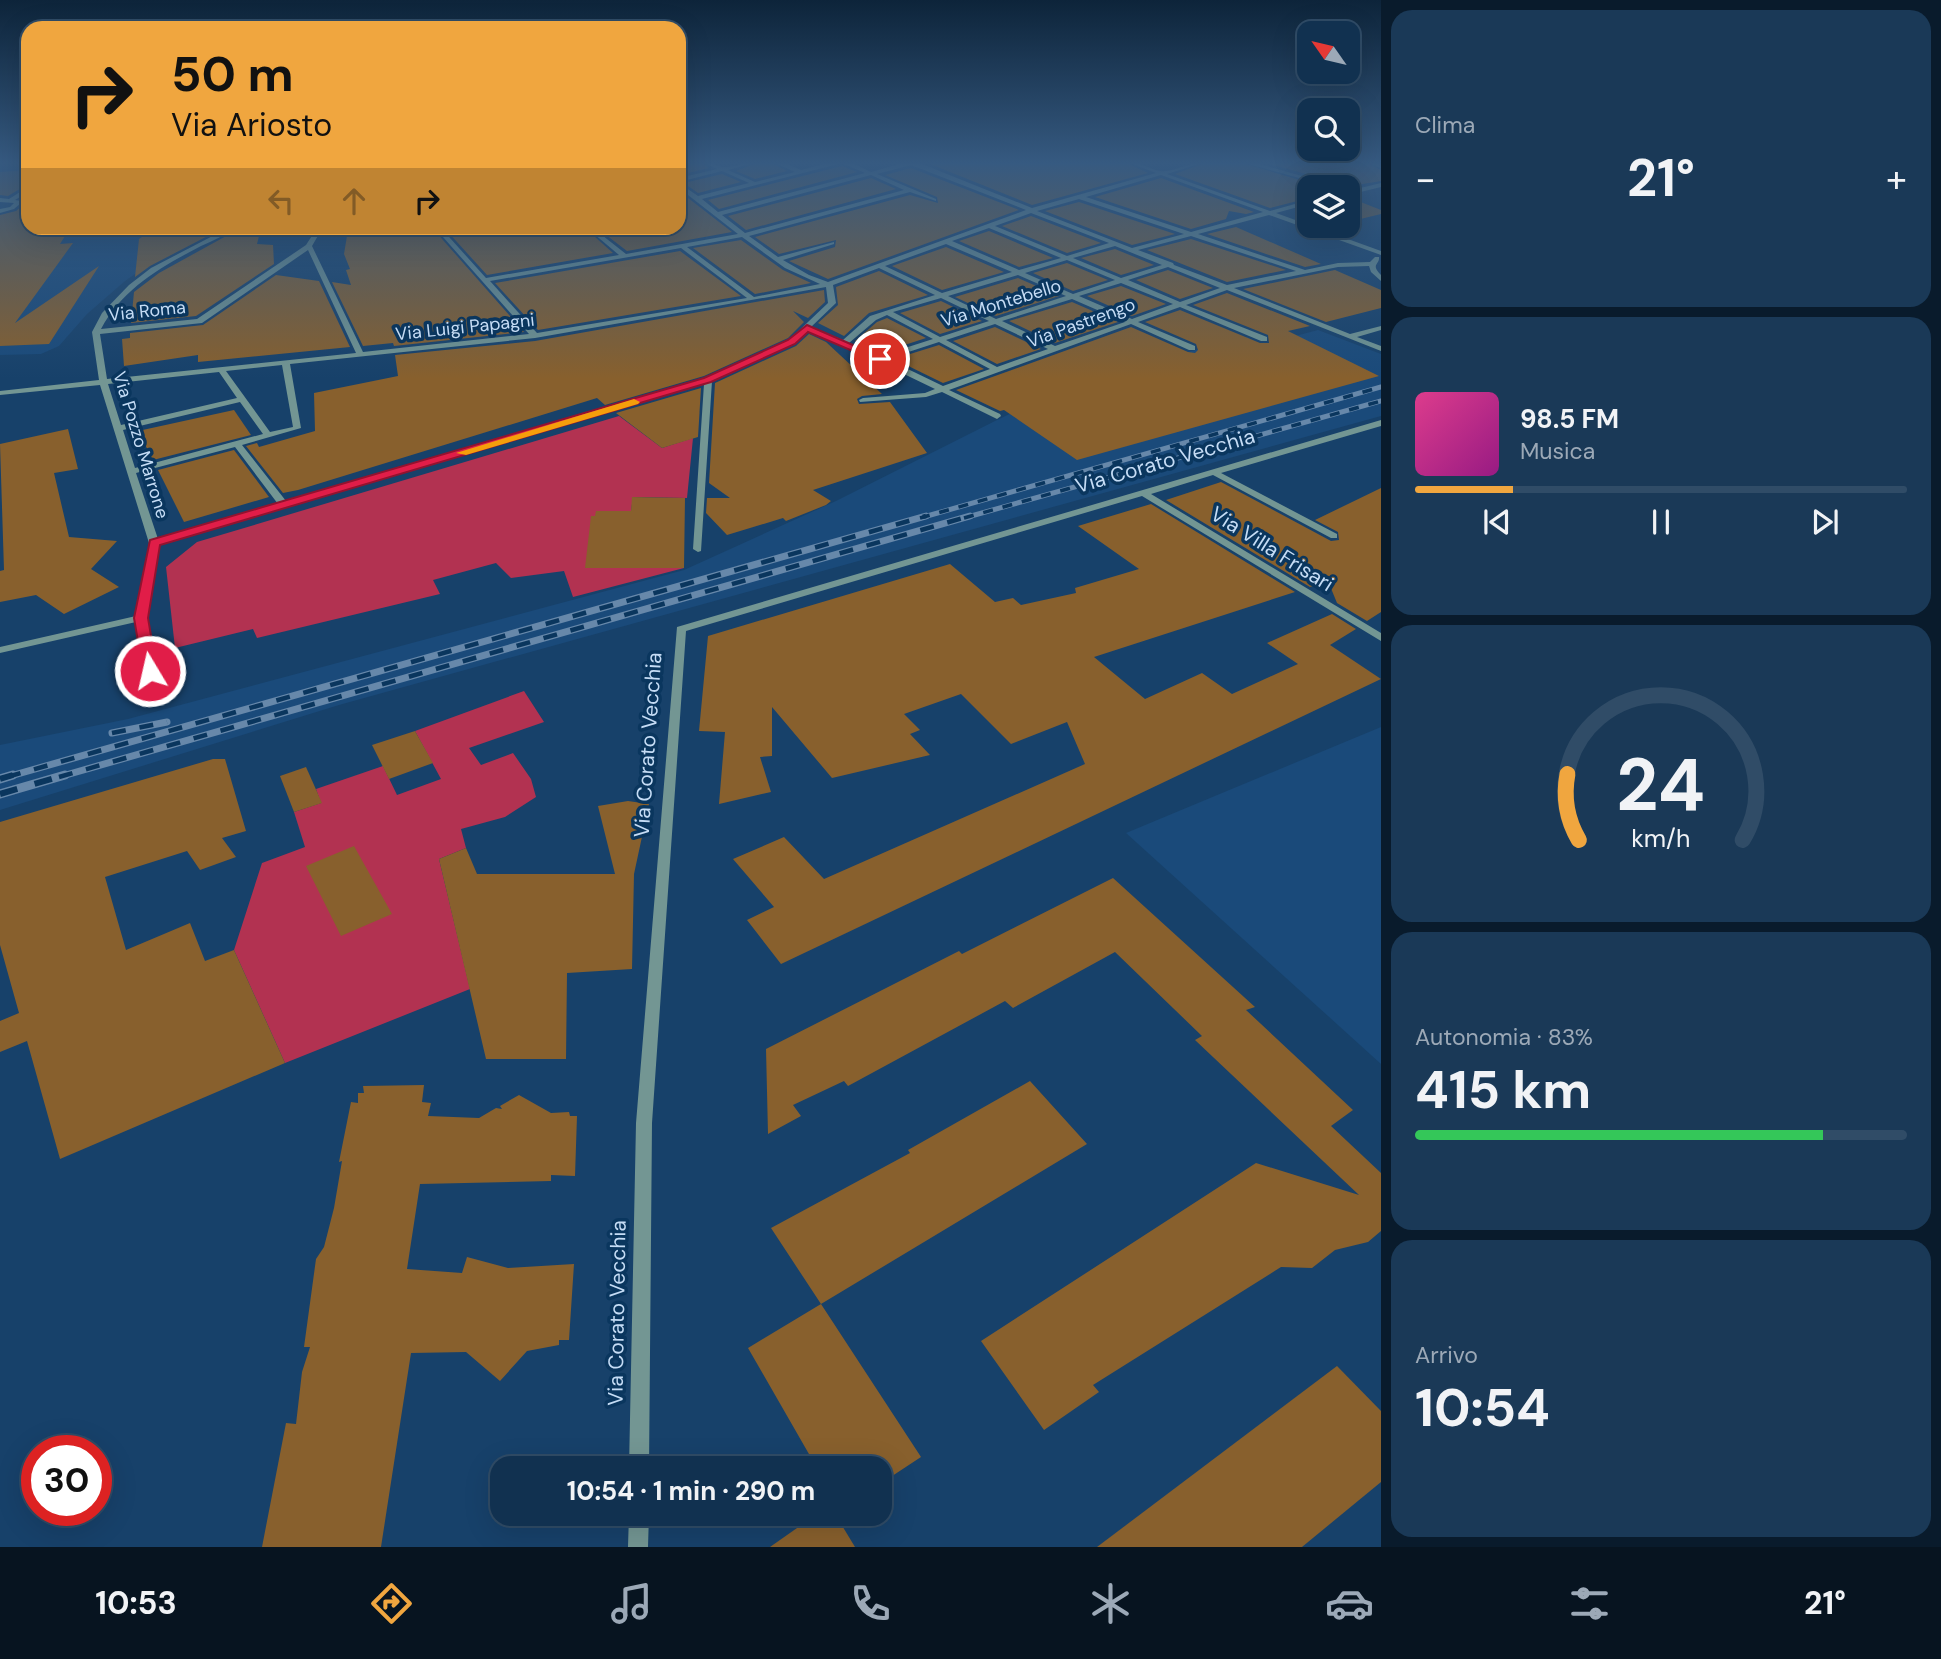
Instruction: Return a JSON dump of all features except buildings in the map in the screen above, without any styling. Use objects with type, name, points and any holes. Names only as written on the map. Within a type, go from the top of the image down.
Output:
[{"type":"street","points":[[485,280],[748,234]]},
{"type":"street","points":[[745,235],[812,279],[829,284],[967,234]]},
{"type":"street","points":[[1009,234],[1265,339]]},
{"type":"street","points":[[1095,234],[1381,349]]},
{"type":"street","points":[[1135,250],[1189,234]]},
{"type":"street","points":[[1191,234],[1304,272]]},
{"type":"street","points":[[1229,287],[1338,265],[1372,264],[1381,255],[1328,234]]},
{"type":"street","points":[[96,332],[106,315],[131,286],[153,269],[219,235]]},
{"type":"street","name":"Via Roma","points":[[96,332],[200,321],[309,246],[315,235]]},
{"type":"street","points":[[445,235],[535,336]]},
{"type":"street","points":[[599,235],[625,256]]},
{"type":"street","points":[[946,242],[1192,348]]},
{"type":"street","points":[[779,259],[832,243]]},
{"type":"street","points":[[844,343],[873,318],[887,312],[1117,243]]},
{"type":"street","points":[[309,246],[360,354]]},
{"type":"street","points":[[682,246],[753,299]]},
{"type":"street","name":"Via Montebello","points":[[880,359],[1171,264]]},
{"type":"street","points":[[1372,264],[1373,271],[1381,279]]},
{"type":"street","points":[[877,265],[1055,349]]},
{"type":"street","points":[[154,543],[708,380],[792,342],[832,303],[829,284]]},
{"type":"street","name":"Via Luigi Papagni","points":[[103,382],[535,336],[829,284]]},
{"type":"street","name":"Via Pastrengo","points":[[942,388],[1229,287]]},
{"type":"street","points":[[887,312],[997,370]]},
{"type":"street","points":[[807,328],[880,359],[998,416]]},
{"type":"street","points":[[1351,336],[1381,328]]},
{"type":"street","name":"Via Pozzo Marrone","points":[[96,332],[103,382],[154,543],[141,618],[154,697]]},
{"type":"street","points":[[130,472],[297,428],[286,363]]},
{"type":"street","points":[[221,370],[268,435]]},
{"type":"street","points":[[698,549],[708,380]]},
{"type":"street","points":[[0,393],[103,382]]},
{"type":"street","points":[[863,400],[926,395],[942,388]]},
{"type":"street","points":[[117,429],[242,399]]},
{"type":"street","name":"Via Corato Vecchia","points":[[639,1456],[645,1123],[681,629],[1381,423]]},
{"type":"street","points":[[237,444],[284,505]]},
{"type":"street","points":[[1213,472],[1334,536]]},
{"type":"street","name":"Via Villa Frisari","points":[[1143,493],[1381,638]]},
{"type":"street","points":[[0,650],[141,618]]},
{"type":"street","points":[[638,1547],[639,1526]]},
{"type":"shaded area","points":[[20,234],[205,235],[158,258],[125,281],[87,314],[59,346],[41,354],[0,355],[0,251]]},
{"type":"shaded area","points":[[1318,330],[1381,354],[1381,416],[339,705],[0,810],[0,745],[128,719],[684,570],[836,501],[1088,377],[1247,337],[1261,345]]},
{"type":"shaded area","points":[[619,416],[662,448],[693,438],[687,498],[633,497],[631,511],[593,568],[684,568],[573,597],[564,571],[511,578],[496,563],[433,580],[440,594],[257,638],[253,629],[175,648],[166,567],[197,542]]},
{"type":"shaded area","points":[[524,691],[544,722],[469,748],[481,765],[513,753],[531,779],[536,797],[505,817],[461,829],[466,848],[439,859],[470,989],[285,1063],[234,950],[262,863],[305,847],[294,812],[321,803],[316,789],[383,766],[397,795],[441,779],[415,731]]},
{"type":"shaded area","points":[[1381,727],[1381,1064],[1126,833]]},
{"type":"railway","points":[[920,518],[1381,387]]},
{"type":"railway","points":[[964,518],[1381,401]]},
{"type":"railway","points":[[7,777],[926,516]]},
{"type":"railway","points":[[59,777],[970,516]]},
{"type":"railway","points":[[112,733],[167,722]]},
{"type":"railway","points":[[0,779],[13,775]]},
{"type":"railway","points":[[0,794],[65,775]]},
{"type":"slow traffic","points":[[462,453],[634,402]]},
{"type":"route","points":[[150,671],[141,618],[154,543],[708,380],[792,342],[807,328],[880,359]]}]
